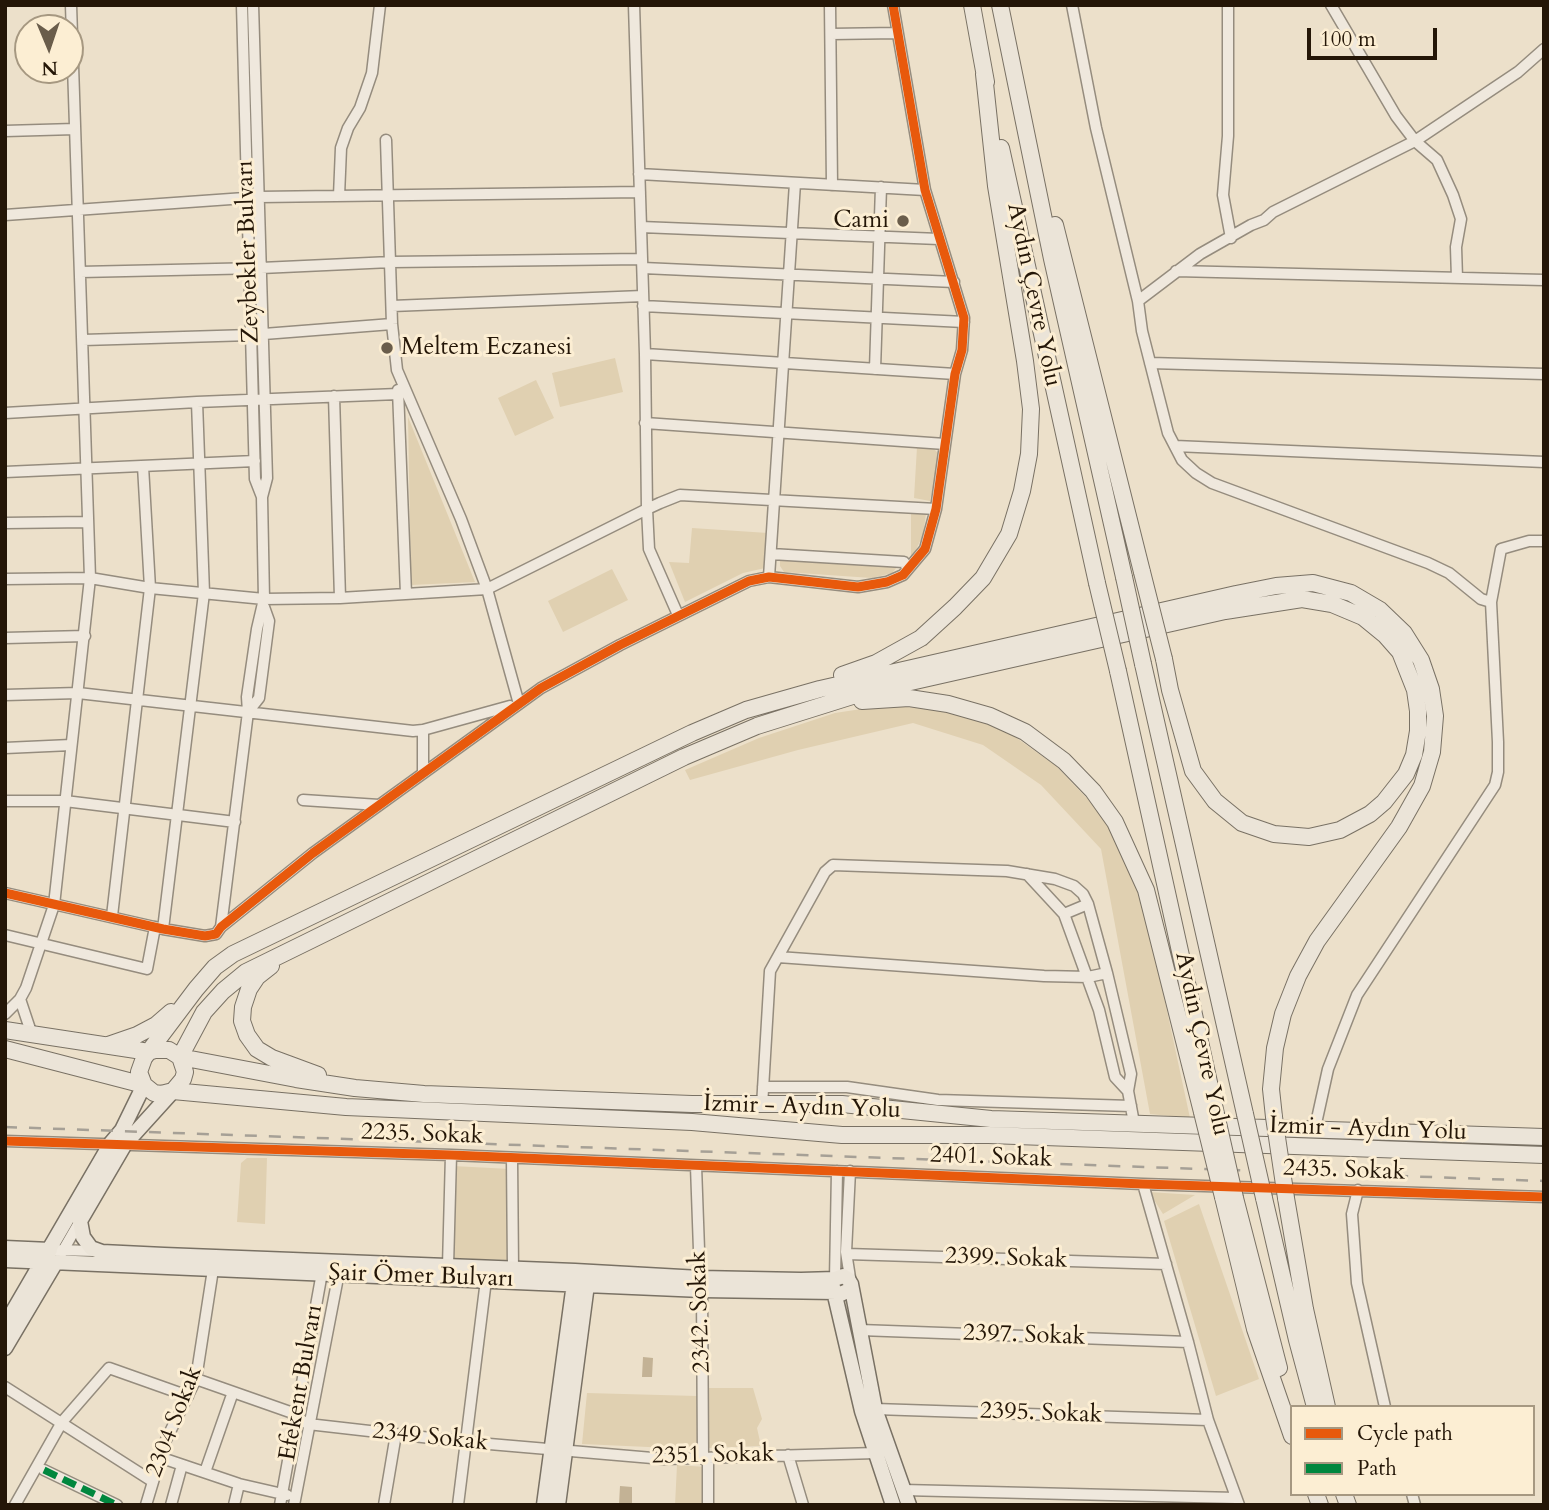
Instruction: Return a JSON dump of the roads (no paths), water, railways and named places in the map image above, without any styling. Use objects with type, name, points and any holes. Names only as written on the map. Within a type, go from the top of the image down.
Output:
[{"type":"highway","name":"Aydın Çevre Yolu","points":[[972,5],[984,74],[1118,671],[1209,1113],[1229,1198],[1290,1408]]},
{"type":"highway","name":"Aydın Çevre Yolu","points":[[1000,5],[1052,259],[1264,1198],[1314,1405]]},
{"type":"highway","points":[[5,1049],[144,1085],[154,1093],[173,1091],[183,1079],[184,1064],[180,1057],[204,1012],[223,991],[246,972],[684,757],[757,726],[862,693],[1225,611],[1302,599],[1332,604],[1363,617],[1400,652],[1415,690],[1419,711],[1414,755],[1406,774],[1384,802],[1370,814],[1340,830],[1309,837],[1274,834],[1242,823],[1215,801],[1193,771],[1164,659],[1142,572],[1074,298],[1013,64]]},
{"type":"highway","points":[[144,1085],[139,1072],[140,1065],[196,989],[215,967],[233,954],[680,738],[746,710],[876,663],[921,638],[982,578],[1009,534],[1022,491],[1029,454],[1031,409],[996,186],[984,74]]},
{"type":"highway","points":[[746,710],[833,686],[1276,586],[1313,583],[1351,593],[1380,610],[1404,633],[1421,660],[1431,689],[1435,716],[1432,752],[1422,786],[1399,827],[1317,941],[1298,976],[1283,1014],[1275,1048],[1271,1089],[1274,1117],[1305,1309],[1327,1405]]},
{"type":"highway","points":[[808,709],[909,698],[948,704],[989,716],[1025,732],[1064,761],[1093,792],[1115,822],[1146,890],[1209,1113]]},
{"type":"highway","points":[[298,946],[257,977],[249,989],[243,1006],[242,1021],[247,1035],[257,1049],[272,1058],[355,1088]]},
{"type":"highway","points":[[104,1046],[137,1035],[156,1024],[196,989]]},
{"type":"highway","name":"İzmir - Aydın Yolu","points":[[5,1030],[149,1052],[169,1049],[180,1057],[355,1088],[424,1094],[762,1106],[831,1104],[991,1119],[1544,1137]]},
{"type":"highway","name":"İzmir - Aydın Yolu","points":[[173,1091],[346,1107],[692,1122],[829,1134],[989,1135],[1544,1155]]},
{"type":"highway","points":[[829,1134],[831,1104]]},
{"type":"highway","points":[[862,1135],[865,1106]]},
{"type":"highway","points":[[1229,1198],[1255,1329],[1290,1430]]},
{"type":"main road","points":[[102,1252],[91,1248],[83,1237],[80,1221],[144,1085]]},
{"type":"main road","points":[[5,1348],[53,1256],[118,1143],[173,1091]]},
{"type":"main road","name":"Şair Ömer Bulvarı","points":[[102,1252],[214,1263]]},
{"type":"main road","points":[[6,1256],[21,1269],[25,1276],[26,1289]]},
{"type":"main road","name":"Şair Ömer Bulvarı","points":[[6,1256],[323,1267],[486,1280],[581,1278],[701,1284],[835,1285],[844,1293],[849,1290],[851,1284]]},
{"type":"main road","points":[[5,1325],[26,1289],[53,1256]]},
{"type":"main road","name":"Şair Ömer Bulvarı","points":[[340,1268],[448,1266],[513,1269],[581,1278]]},
{"type":"main road","points":[[544,1505],[558,1451],[581,1278]]},
{"type":"main road","points":[[851,1284],[860,1330],[868,1410]]},
{"type":"main road","points":[[835,1285],[882,1452],[893,1505]]},
{"type":"main road","points":[[558,1451],[558,1505]]},
{"type":"main road","points":[[882,1452],[909,1505]]},
{"type":"street","points":[[5,1014],[20,999],[54,905],[90,578],[71,5]]},
{"type":"street","name":"Zeybekler Bulvarı","points":[[221,927],[236,822],[248,712],[247,697],[257,629],[264,603],[262,497],[267,478],[263,334],[247,198],[242,5]]},
{"type":"street","name":"Zeybekler Bulvarı","points":[[253,5],[259,197],[251,335],[255,479],[262,497]]},
{"type":"street","points":[[339,196],[341,148],[348,128],[360,108],[372,73],[380,5]]},
{"type":"street","points":[[634,5],[649,549],[678,615]]},
{"type":"street","points":[[830,5],[832,185]]},
{"type":"street","points":[[5,893],[159,928],[205,936],[216,933],[313,852],[541,688],[678,615],[750,581],[769,576],[858,587],[887,582],[903,575],[925,549],[936,509],[955,374],[962,350],[964,321],[925,190],[893,5]]},
{"type":"street","points":[[1072,5],[1096,128],[1138,300],[1142,331],[1168,433],[1182,460],[1196,474],[1212,483],[1428,563],[1449,573],[1481,598],[1491,602]]},
{"type":"street","points":[[1228,5],[1228,136],[1223,195],[1231,238]]},
{"type":"street","points":[[1331,5],[1396,116],[1415,141],[1437,160],[1461,219],[1456,247],[1457,278]]},
{"type":"street","points":[[831,34],[897,33]]},
{"type":"street","points":[[1138,300],[1200,254],[1312,191],[1415,141],[1518,72],[1544,49]]},
{"type":"street","points":[[243,59],[255,59]]},
{"type":"street","points":[[5,131],[75,129]]},
{"type":"street","points":[[386,140],[391,306],[397,370],[406,594]]},
{"type":"street","points":[[639,174],[925,190]]},
{"type":"street","points":[[769,576],[795,183]]},
{"type":"street","points":[[875,369],[881,187]]},
{"type":"street","points":[[5,215],[259,197],[640,192]]},
{"type":"street","points":[[641,228],[939,239]]},
{"type":"street","points":[[80,272],[391,262],[643,263],[954,282]]},
{"type":"street","points":[[1175,271],[1544,280]]},
{"type":"street","points":[[391,306],[643,301],[788,314],[964,321]]},
{"type":"street","points":[[83,340],[251,335],[392,324]]},
{"type":"street","points":[[645,354],[955,374]]},
{"type":"street","points":[[1150,363],[1544,374]]},
{"type":"street","points":[[397,370],[461,519],[486,589],[519,704]]},
{"type":"street","points":[[5,413],[197,401],[398,394]]},
{"type":"street","points":[[334,396],[340,598]]},
{"type":"street","points":[[5,935],[147,970],[159,928],[178,814],[204,593],[197,401]]},
{"type":"street","points":[[645,423],[945,444]]},
{"type":"street","points":[[1175,446],[1544,462]]},
{"type":"street","points":[[5,472],[255,461]]},
{"type":"street","points":[[112,916],[150,588],[143,466]]},
{"type":"street","points":[[5,579],[90,578],[264,603],[486,589],[680,495],[936,509]]},
{"type":"street","points":[[5,523],[88,522]]},
{"type":"street","points":[[1315,1128],[1328,1069],[1357,995],[1495,785],[1498,742],[1491,602],[1501,549],[1529,541],[1544,541]]},
{"type":"street","points":[[771,554],[904,562],[908,569]]},
{"type":"street","points":[[5,638],[85,636]]},
{"type":"street","points":[[5,695],[78,692],[364,726],[423,730],[519,704]]},
{"type":"street","points":[[423,730],[423,773]]},
{"type":"street","points":[[5,748],[71,745]]},
{"type":"street","points":[[303,800],[379,805]]},
{"type":"street","points":[[5,801],[65,801],[236,822]]},
{"type":"street","points":[[762,1106],[770,971],[825,872],[833,865],[1007,871],[1055,879],[1074,886],[1083,894],[1107,973],[1131,1074],[1128,1091],[1134,1123]]},
{"type":"street","points":[[1027,874],[1064,914],[1099,1010],[1115,1077],[1128,1091]]},
{"type":"street","points":[[1064,914],[1088,904]]},
{"type":"street","points":[[778,957],[1030,975],[1088,977],[1107,973]]},
{"type":"street","points":[[20,999],[33,1035]]},
{"type":"street","points":[[763,1087],[847,1087],[938,1100],[1131,1106]]},
{"type":"street","name":"2235. Sokak","points":[[5,1141],[837,1171]]},
{"type":"street","points":[[448,1266],[450,1155]]},
{"type":"street","points":[[512,1158],[513,1269]]},
{"type":"street","name":"2342. Sokak","points":[[696,1166],[708,1505]]},
{"type":"street","points":[[835,1285],[837,1171]]},
{"type":"street","name":"2401. Sokak","points":[[837,1171],[1143,1184]]},
{"type":"street","points":[[850,1171],[846,1254],[851,1284]]},
{"type":"street","points":[[903,1490],[1238,1501],[1208,1420],[1143,1184]]},
{"type":"street","name":"2435. Sokak","points":[[1143,1184],[1544,1197]]},
{"type":"street","points":[[1358,1190],[1352,1214],[1357,1283],[1385,1405]]},
{"type":"street","points":[[53,1256],[80,1221]]},
{"type":"street","name":"Şair Ömer Bulvarı","points":[[53,1256],[102,1252]]},
{"type":"street","name":"2399. Sokak","points":[[846,1254],[1166,1264]]},
{"type":"street","name":"2304 Sokak","points":[[146,1505],[159,1457],[196,1379],[214,1263]]},
{"type":"street","name":"Efekent Bulvarı","points":[[281,1499],[323,1267]]},
{"type":"street","name":"Efekent Bulvarı","points":[[295,1501],[340,1268]]},
{"type":"street","points":[[458,1505],[486,1280]]},
{"type":"street","name":"2397. Sokak","points":[[860,1330],[1188,1342]]},
{"type":"street","points":[[15,1505],[62,1422],[109,1368],[188,1396]]},
{"type":"street","points":[[196,1379],[290,1412],[309,1424]]},
{"type":"street","points":[[5,1387],[152,1480]]},
{"type":"street","points":[[205,1472],[233,1392]]},
{"type":"street","name":"2395. Sokak","points":[[868,1410],[1208,1420]]},
{"type":"street","name":"2349 Sokak","points":[[309,1424],[558,1451]]},
{"type":"street","points":[[384,1505],[396,1434]]},
{"type":"street","name":"2351. Sokak","points":[[558,1451],[664,1459],[882,1452]]},
{"type":"street","points":[[788,1455],[803,1505]]},
{"type":"street","points":[[159,1457],[281,1499],[295,1501]]},
{"type":"street","points":[[171,1505],[182,1465]]},
{"type":"street","points":[[44,1470],[117,1505]]},
{"type":"street","points":[[234,1505],[239,1484]]},
{"type":"railway","points":[[5,1127],[1544,1181]]},
{"type":"place","name":"Cami","points":[[903,221]]},
{"type":"place","name":"Meltem Eczanesi","points":[[387,348]]}]
